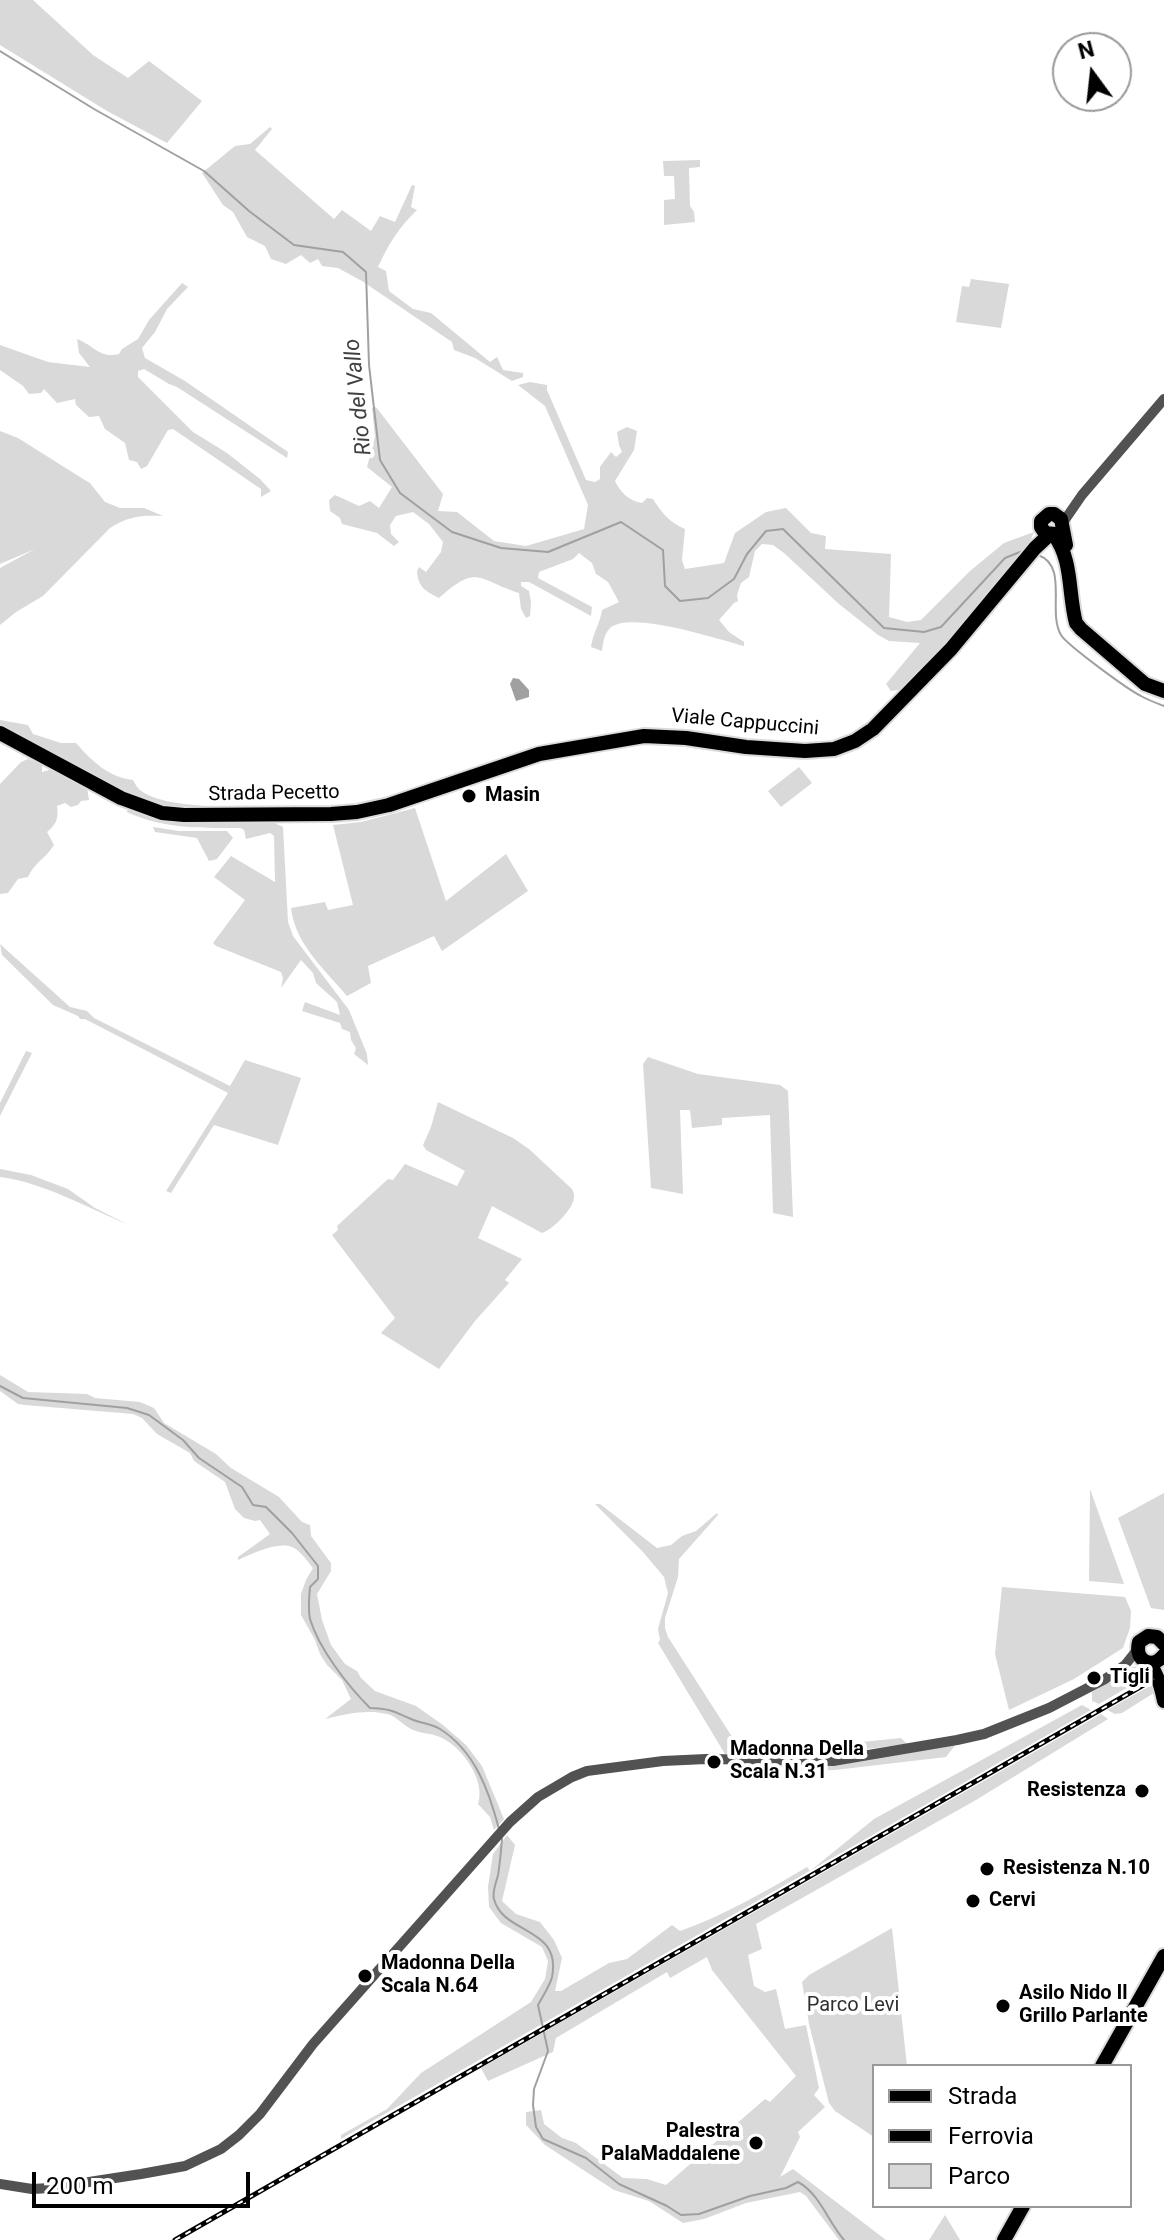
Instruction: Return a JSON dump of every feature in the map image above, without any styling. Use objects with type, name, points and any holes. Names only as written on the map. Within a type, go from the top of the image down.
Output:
[{"type":"main road","points":[[1046,535],[1061,544],[1074,615],[1081,629],[1145,684],[1164,691]]},
{"type":"main road","name":"Viale Cappuccini","points":[[558,750],[644,736],[805,751],[834,749],[855,741],[873,729],[951,649],[1046,535]]},
{"type":"main road","name":"Strada Pecetto","points":[[0,733],[121,798],[162,813],[211,817],[357,812],[389,805],[558,750]]},
{"type":"main road","points":[[1156,1653],[1156,1672],[1164,1701]]},
{"type":"main road","points":[[1103,2064],[1164,1956]]},
{"type":"main road","points":[[1004,2240],[1022,2208]]},
{"type":"street","name":"Viale Cappuccini","points":[[1046,535],[1164,399]]},
{"type":"street","points":[[0,2184],[32,2189],[81,2183],[185,2166],[221,2149],[260,2114],[327,2027],[501,1833],[538,1797],[572,1777],[587,1771],[706,1759],[833,1761],[957,1740],[1010,1725],[1049,1708],[1125,1665],[1156,1653]]},
{"type":"green space","points":[[0,0],[33,0],[93,55],[128,78],[149,61],[202,101],[167,143],[107,111],[0,45]]},
{"type":"green space","points":[[270,127],[272,129],[255,150],[334,219],[342,210],[371,231],[380,216],[395,222],[412,185],[415,186],[411,207],[417,210],[394,237],[378,267],[386,271],[389,291],[413,309],[431,313],[490,362],[497,357],[503,370],[523,373],[523,377],[512,381],[475,358],[454,350],[452,342],[338,268],[322,266],[318,259],[310,263],[301,255],[286,264],[271,259],[265,246],[247,237],[233,212],[223,205],[202,173],[235,146],[250,144]]},
{"type":"green space","points":[[700,160],[700,167],[689,168],[690,206],[695,222],[664,225],[664,200],[675,199],[674,176],[664,176],[663,161]]},
{"type":"green space","points":[[971,279],[1009,284],[1001,328],[956,322],[962,286],[969,287]]},
{"type":"green space","points":[[182,283],[188,287],[167,309],[142,348],[145,358],[185,381],[288,452],[287,458],[144,369],[138,371],[138,377],[193,432],[260,479],[271,491],[261,497],[261,489],[173,429],[168,430],[147,466],[141,469],[137,462],[129,460],[125,443],[105,429],[99,416],[89,417],[76,405],[75,399],[57,403],[44,389],[41,393],[29,394],[0,370],[0,345],[48,362],[90,367],[79,353],[77,339],[106,355],[119,354],[138,339],[149,320]]},
{"type":"green space","points":[[530,382],[547,385],[586,480],[595,482],[600,479],[600,467],[611,452],[616,457],[622,452],[617,432],[627,427],[637,431],[634,450],[615,481],[622,492],[633,500],[642,503],[647,498],[653,499],[666,517],[685,529],[682,560],[685,569],[724,563],[735,533],[766,512],[786,508],[811,533],[826,536],[825,549],[891,554],[889,617],[907,622],[921,620],[970,571],[1004,543],[1034,532],[1026,552],[1001,585],[905,689],[891,691],[886,684],[920,643],[889,641],[878,635],[773,545],[762,544],[755,551],[749,577],[741,583],[738,601],[719,620],[729,632],[744,642],[744,646],[695,632],[636,622],[620,623],[610,628],[602,651],[591,647],[602,610],[619,602],[608,582],[596,574],[592,563],[579,553],[573,559],[539,572],[538,578],[592,607],[591,616],[529,582],[521,582],[521,586],[529,591],[531,602],[530,616],[526,618],[519,593],[486,580],[471,578],[462,581],[439,598],[423,588],[417,571],[419,567],[426,572],[441,552],[443,542],[429,524],[413,512],[396,516],[390,525],[391,534],[399,542],[394,546],[377,533],[342,524],[340,518],[330,511],[329,500],[335,495],[359,506],[370,501],[379,508],[392,487],[367,467],[375,437],[372,408],[376,407],[443,494],[438,511],[457,512],[494,541],[526,546],[584,529],[588,505],[545,406],[518,385]]},
{"type":"green space","points":[[0,431],[18,438],[90,483],[105,502],[120,508],[144,508],[163,516],[136,517],[110,528],[43,596],[0,625],[0,568],[35,549],[0,564]]},
{"type":"green space","points":[[0,720],[28,725],[33,734],[61,743],[76,743],[101,767],[133,780],[149,796],[174,802],[241,809],[179,810],[145,803],[0,730]]},
{"type":"green space","points":[[28,759],[42,764],[42,772],[53,769],[87,788],[89,800],[71,807],[65,803],[57,806],[56,821],[47,832],[54,845],[28,877],[18,879],[8,893],[0,894],[0,784],[21,762]]},
{"type":"green space","points":[[799,767],[812,783],[781,807],[768,791]]},
{"type":"green space","points":[[128,804],[266,819],[283,827],[288,922],[293,936],[349,1010],[367,1054],[368,1065],[354,1054],[356,1048],[350,1032],[342,1029],[340,1023],[302,1011],[305,1002],[340,1015],[337,1002],[316,983],[313,973],[301,960],[281,988],[281,972],[213,943],[245,900],[214,877],[231,856],[275,882],[274,836],[270,833],[246,839],[241,828],[154,822],[127,812]]},
{"type":"green space","points":[[415,808],[446,901],[506,854],[528,891],[442,951],[434,936],[368,966],[371,983],[347,996],[305,945],[291,908],[325,902],[328,910],[353,905],[333,825],[361,822]]},
{"type":"green space","points":[[153,827],[179,831],[227,831],[233,838],[217,859],[209,861],[197,838],[155,832]]},
{"type":"green space","points":[[0,944],[70,1007],[87,1011],[94,1018],[230,1086],[245,1060],[301,1078],[278,1145],[214,1125],[171,1193],[166,1191],[228,1093],[53,1005],[2,955]]},
{"type":"green space","points":[[26,1051],[32,1053],[0,1116],[0,1103]]},
{"type":"green space","points":[[648,1057],[698,1074],[780,1085],[788,1091],[793,1217],[773,1213],[770,1115],[722,1118],[722,1125],[692,1128],[690,1110],[680,1110],[683,1194],[651,1188],[643,1064]]},
{"type":"green space","points":[[438,1102],[513,1138],[529,1149],[572,1189],[574,1196],[562,1218],[542,1233],[492,1206],[478,1238],[522,1259],[505,1280],[509,1283],[439,1369],[381,1333],[395,1318],[332,1235],[338,1230],[337,1226],[388,1179],[393,1180],[405,1164],[457,1186],[465,1171],[426,1150],[423,1145]]},
{"type":"green space","points":[[0,1169],[31,1175],[68,1189],[95,1208],[127,1224],[49,1190],[0,1177]]},
{"type":"green space","points":[[0,1375],[28,1392],[87,1394],[95,1398],[140,1402],[154,1408],[164,1423],[279,1497],[302,1522],[310,1525],[311,1536],[331,1563],[331,1571],[317,1594],[331,1645],[345,1664],[357,1671],[375,1691],[416,1706],[466,1745],[482,1766],[504,1819],[494,1830],[490,1817],[478,1804],[479,1785],[471,1766],[458,1749],[442,1738],[413,1730],[387,1714],[356,1713],[325,1719],[351,1699],[342,1680],[320,1654],[301,1615],[301,1594],[313,1568],[293,1547],[283,1545],[238,1560],[270,1534],[260,1520],[244,1518],[235,1509],[225,1482],[194,1461],[190,1453],[157,1434],[142,1418],[133,1414],[18,1404],[0,1391]]},
{"type":"green space","points":[[1090,1489],[1124,1584],[1089,1581]]},
{"type":"green space","points":[[1164,1493],[1164,1610],[1151,1608],[1118,1518]]},
{"type":"green space","points":[[595,1504],[600,1504],[657,1548],[671,1545],[682,1536],[696,1531],[717,1513],[679,1559],[678,1577],[665,1618],[665,1628],[738,1746],[822,1746],[901,1738],[907,1744],[816,1754],[725,1754],[658,1643],[658,1629],[668,1593],[664,1577]]},
{"type":"green space","points":[[1002,1587],[1125,1597],[1131,1611],[1130,1628],[1123,1648],[1074,1679],[1009,1710],[995,1654]]},
{"type":"green space","points":[[1143,1666],[1151,1674],[1099,1704],[1092,1701],[1092,1692],[1133,1667]]},
{"type":"green space","points":[[1157,1682],[1157,1691],[1122,1713],[1107,1710]]},
{"type":"green space","points":[[1082,1705],[1091,1710],[811,1870],[874,1819]]},
{"type":"green space","points":[[1101,1714],[1108,1719],[976,1800],[756,1924],[762,1949],[748,1955],[754,1986],[765,1992],[776,1989],[785,2029],[806,2025],[819,2088],[814,2095],[825,2107],[798,2132],[800,2137],[780,2177],[793,2169],[886,2240],[839,2240],[800,2192],[746,2203],[704,2219],[683,2223],[649,2201],[614,2190],[545,2145],[526,2125],[526,2112],[541,2110],[544,2124],[623,2178],[647,2179],[666,2185],[765,2099],[770,2102],[796,2076],[712,1970],[707,1957],[670,1978],[667,1972],[556,2038],[553,2052],[488,2081],[481,2068]]},
{"type":"green space","points":[[957,1743],[946,1757],[835,1770],[806,1771],[768,1767],[767,1764]]},
{"type":"green space","points":[[507,1835],[515,1845],[502,1901],[516,1914],[540,1922],[554,1940],[562,1958],[555,1991],[561,1991],[609,1963],[627,1959],[672,1925],[680,1931],[697,1925],[807,1867],[810,1871],[341,2139],[341,2135],[387,2109],[421,2073],[531,2002],[545,1979],[548,1961],[542,1947],[501,1923],[489,1907],[488,1887],[493,1854]]},
{"type":"green space","name":"Parco Levi","points":[[892,1928],[907,2064],[872,2064],[872,2136],[835,2111],[829,2103],[802,1982],[809,1975]]},
{"type":"green space","points":[[945,2215],[960,2240],[929,2240]]},
{"type":"shaded area","points":[[513,678],[519,679],[529,690],[529,697],[516,701],[510,684]]},
{"type":"waterway","name":"Rio del Vallo","points":[[0,51],[204,171],[294,245],[343,252],[366,272],[369,365],[380,460],[400,493],[452,532],[501,548],[548,552],[621,522],[663,550],[665,586],[680,601],[708,598],[734,579],[747,554],[766,531],[783,529],[884,628],[924,632],[941,627],[1005,558],[1025,550]]},
{"type":"waterway","name":"Rio del Vallo","points":[[1038,555],[1053,569],[1057,625],[1061,635],[1123,685],[1164,706]]},
{"type":"waterway","points":[[0,1386],[23,1398],[127,1408],[149,1415],[183,1440],[199,1458],[242,1487],[253,1505],[266,1507],[318,1566],[318,1579],[310,1587],[309,1615],[314,1631],[335,1666],[370,1708],[392,1711],[440,1729],[452,1738],[479,1773],[499,1829]]},
{"type":"waterway","points":[[502,1839],[494,1890],[499,1911],[540,1939],[553,1960],[552,1977],[538,2005],[548,2051],[534,2089],[533,2105],[536,2127],[543,2139],[586,2158],[619,2184],[681,2215],[699,2214],[798,2182],[818,2201],[844,2240]]},
{"type":"railway","points":[[175,2240],[1154,1679]]},
{"type":"place","name":"Masin","points":[[469,796]]},
{"type":"place","name":"Tigli","points":[[1094,1678]]},
{"type":"place","name":"Madonna Della Scala N.31","points":[[714,1762]]},
{"type":"place","name":"Resistenza","points":[[1142,1791]]},
{"type":"place","name":"Resistenza N.10","points":[[987,1869]]},
{"type":"place","name":"Cervi","points":[[973,1901]]},
{"type":"place","name":"Madonna Della Scala N.64","points":[[365,1976]]},
{"type":"place","name":"Asilo Nido Il Grillo Parlante","points":[[1003,2006]]},
{"type":"place","name":"Palestra PalaMaddalene","points":[[756,2143]]}]
